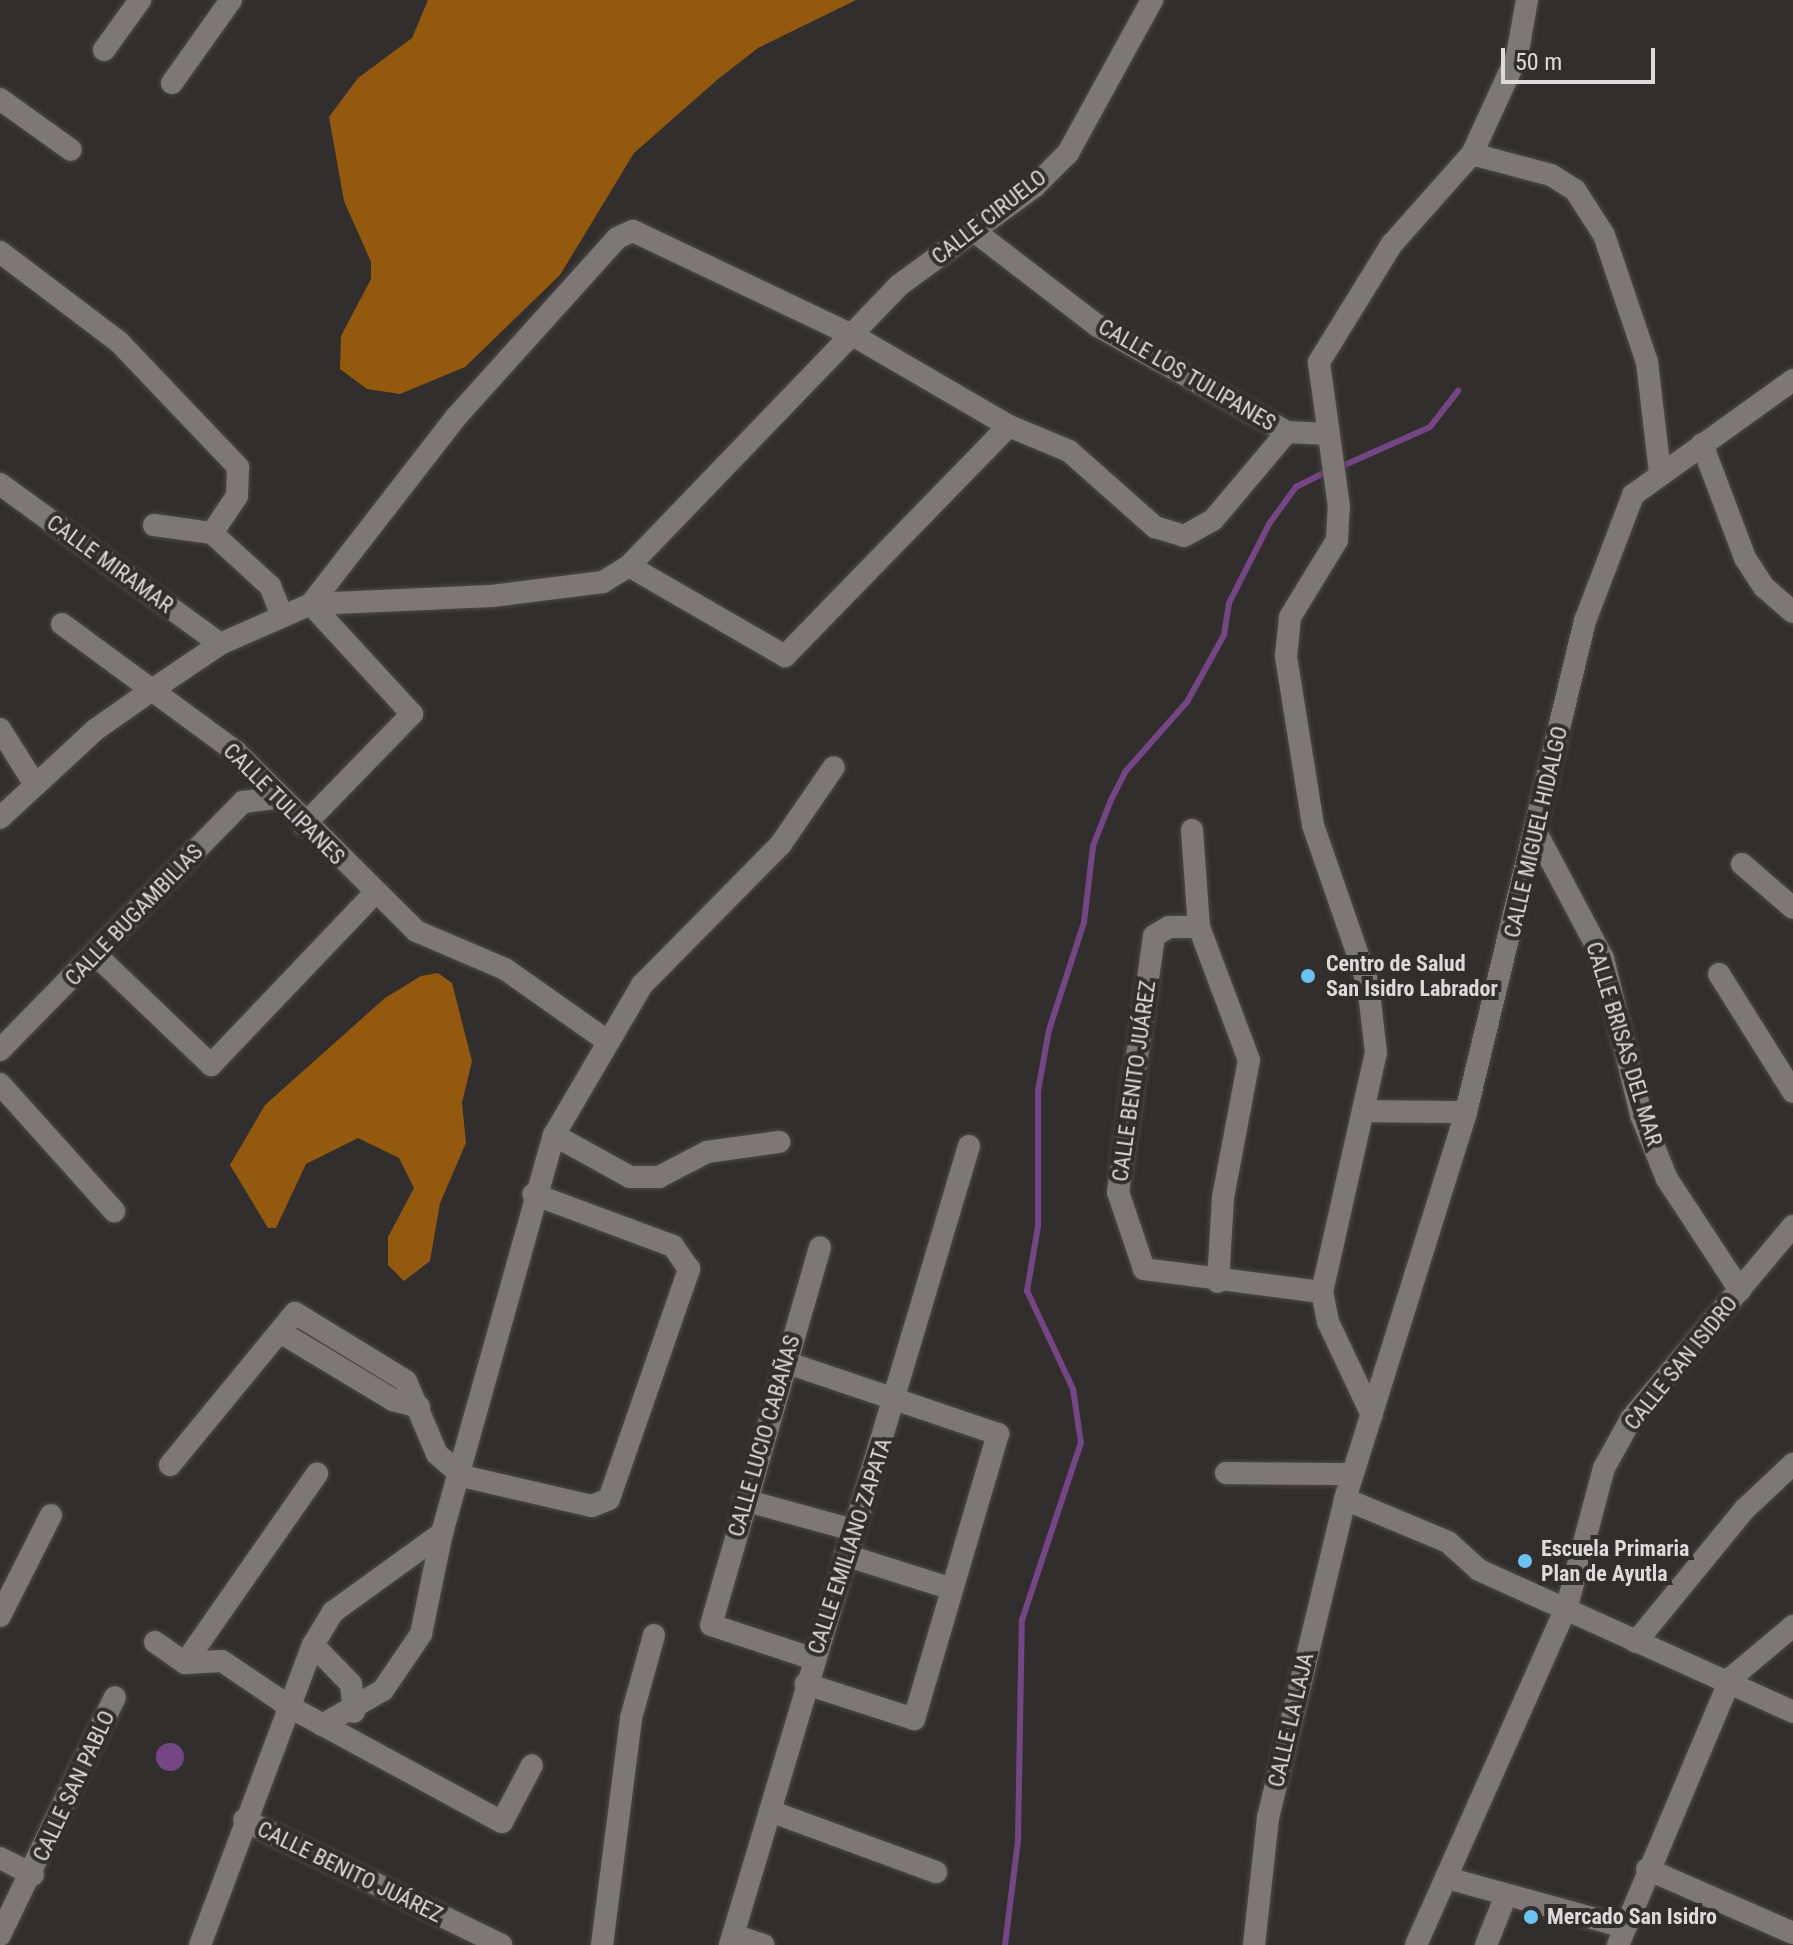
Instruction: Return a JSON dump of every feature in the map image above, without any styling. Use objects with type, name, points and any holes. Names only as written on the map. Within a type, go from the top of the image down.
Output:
[{"type":"street","points":[[104,50],[140,0]]},
{"type":"street","points":[[172,83],[231,0]]},
{"type":"street","name":"CALLE CIRUELO","points":[[311,604],[492,596],[603,582],[629,566],[856,337],[898,286],[974,231],[1068,153],[1152,0]]},
{"type":"street","points":[[1372,1415],[1328,1322],[1322,1292],[1376,1053],[1368,984],[1313,825],[1286,656],[1290,617],[1337,540],[1339,507],[1319,362],[1331,332],[1392,244],[1472,154],[1517,56],[1527,0]]},
{"type":"street","points":[[0,99],[71,150]]},
{"type":"street","points":[[1472,154],[1551,175],[1575,190],[1604,235],[1647,362],[1660,472]]},
{"type":"street","points":[[0,818],[34,783],[152,690],[220,644],[311,604],[457,416],[617,238],[633,231],[856,337],[1009,426],[1069,451],[1155,527],[1184,536],[1213,520],[1287,432],[1327,434]]},
{"type":"street","name":"CALLE LOS TULIPANES","points":[[974,231],[1098,326],[1287,432]]},
{"type":"street","points":[[0,252],[119,342],[238,467],[237,496],[212,533]]},
{"type":"street","name":"CALLE MIGUEL HIDALGO","points":[[1345,1499],[1466,1112],[1538,836],[1585,621],[1622,514],[1660,472],[1793,380]]},
{"type":"street","points":[[629,566],[785,656],[1009,426]]},
{"type":"street","points":[[1702,444],[1745,558],[1764,587],[1793,612]]},
{"type":"street","name":"CALLE MIRAMAR","points":[[0,484],[220,644]]},
{"type":"street","points":[[154,525],[212,533],[270,586],[282,616]]},
{"type":"street","points":[[304,825],[412,714],[311,604]]},
{"type":"street","name":"CALLE TULIPANES","points":[[62,624],[236,752],[304,825],[416,931],[505,969],[607,1041]]},
{"type":"street","points":[[0,729],[34,783]]},
{"type":"street","points":[[236,752],[243,802],[277,798]]},
{"type":"street","points":[[322,1725],[354,1712],[405,1667],[421,1634],[442,1533],[462,1476],[533,1194],[554,1135],[607,1041],[672,948],[781,844],[834,767]]},
{"type":"street","name":"CALLE BUGAMBILIAS","points":[[0,1050],[97,956],[243,802]]},
{"type":"street","points":[[1192,830],[1199,927],[1249,1060],[1223,1198],[1218,1282],[1322,1292]]},
{"type":"street","name":"CALLE BRISAS DEL MAR","points":[[1538,836],[1603,958],[1641,1115],[1667,1179],[1740,1290]]},
{"type":"street","points":[[1742,864],[1793,908]]},
{"type":"street","points":[[97,956],[211,1065],[374,894]]},
{"type":"street","name":"CALLE BENITO JUÁREZ","points":[[1199,927],[1169,927],[1154,936],[1118,1192],[1144,1269],[1218,1282]]},
{"type":"street","points":[[1719,974],[1793,1092]]},
{"type":"street","points":[[0,1084],[114,1211]]},
{"type":"street","points":[[1365,1111],[1466,1112]]},
{"type":"street","points":[[554,1135],[630,1177],[659,1177],[707,1152],[779,1142]]},
{"type":"street","name":"CALLE EMILIANO ZAPATA","points":[[731,1940],[845,1555],[897,1399],[969,1146]]},
{"type":"street","points":[[170,1465],[295,1313],[406,1381],[437,1454],[462,1476],[592,1506],[609,1499],[689,1269],[673,1246],[533,1194]]},
{"type":"street","name":"CALLE SAN ISIDRO","points":[[1416,1945],[1567,1606],[1604,1468],[1624,1432],[1793,1226]]},
{"type":"street","name":"CALLE LUCIO CABAÑAS","points":[[814,1659],[711,1625],[744,1500],[820,1247]]},
{"type":"street","points":[[785,1362],[998,1434],[949,1588],[914,1719],[806,1684]]},
{"type":"street","points":[[1636,1642],[1745,1509],[1793,1464]]},
{"type":"street","points":[[1226,1473],[1352,1474]]},
{"type":"street","points":[[185,1663],[317,1474]]},
{"type":"street","points":[[1345,1499],[1395,1516],[1448,1542],[1479,1570],[1567,1606],[1636,1642],[1731,1678],[1793,1712]]},
{"type":"street","name":"CALLE LA LAJA","points":[[1254,1945],[1271,1804],[1345,1499]]},
{"type":"street","points":[[744,1500],[853,1530]]},
{"type":"street","points":[[0,1616],[51,1515]]},
{"type":"street","points":[[200,1945],[244,1820],[313,1645],[333,1612],[442,1533]]},
{"type":"street","points":[[845,1555],[949,1588]]},
{"type":"street","points":[[1447,1878],[1620,1935],[1731,1678],[1793,1626]]},
{"type":"street","points":[[602,1945],[631,1718],[654,1635]]},
{"type":"street","points":[[155,1642],[185,1663],[222,1661],[290,1707],[502,1822],[532,1765]]},
{"type":"street","points":[[313,1645],[351,1684],[354,1712]]},
{"type":"street","name":"CALLE SAN PABLO","points":[[0,1935],[33,1875],[115,1697]]},
{"type":"street","points":[[770,1811],[936,1872]]},
{"type":"street","name":"CALLE BENITO JUÁREZ","points":[[244,1820],[501,1945]]},
{"type":"street","name":"CALLE SAN PABLO","points":[[0,1858],[33,1875]]},
{"type":"street","points":[[1647,1869],[1793,1933]]},
{"type":"street","points":[[1486,1945],[1505,1898]]},
{"type":"street","points":[[731,1940],[763,1945]]},
{"type":"shaded area","points":[[428,0],[856,0],[758,48],[717,80],[634,153],[560,275],[465,367],[400,394],[367,389],[340,369],[341,336],[371,279],[371,262],[344,201],[329,117],[358,78],[412,38]]},
{"type":"shaded area","points":[[438,973],[452,983],[472,1061],[462,1103],[466,1143],[440,1203],[430,1261],[404,1281],[388,1265],[388,1237],[414,1188],[399,1158],[358,1138],[306,1164],[276,1228],[268,1228],[230,1165],[265,1105],[385,998],[421,976]]},
{"type":"shaded area","points":[[170,1743],[180,1747],[184,1757],[180,1767],[170,1771],[160,1767],[156,1757],[160,1747]]},
{"type":"waterway","points":[[1340,467],[1430,427],[1458,391]]},
{"type":"waterway","points":[[1005,1945],[1018,1840],[1022,1620],[1081,1443],[1073,1389],[1027,1291],[1038,1226],[1038,1091],[1049,1030],[1084,922],[1093,846],[1111,800],[1125,772],[1187,702],[1224,635],[1229,603],[1269,524],[1296,487],[1329,470]]},
{"type":"place","name":"Centro de Salud San Isidro Labrador","points":[[1308,976]]},
{"type":"place","name":"Escuela Primaria Plan de Ayutla","points":[[1525,1561]]},
{"type":"place","name":"Mercado San Isidro","points":[[1531,1917]]}]
